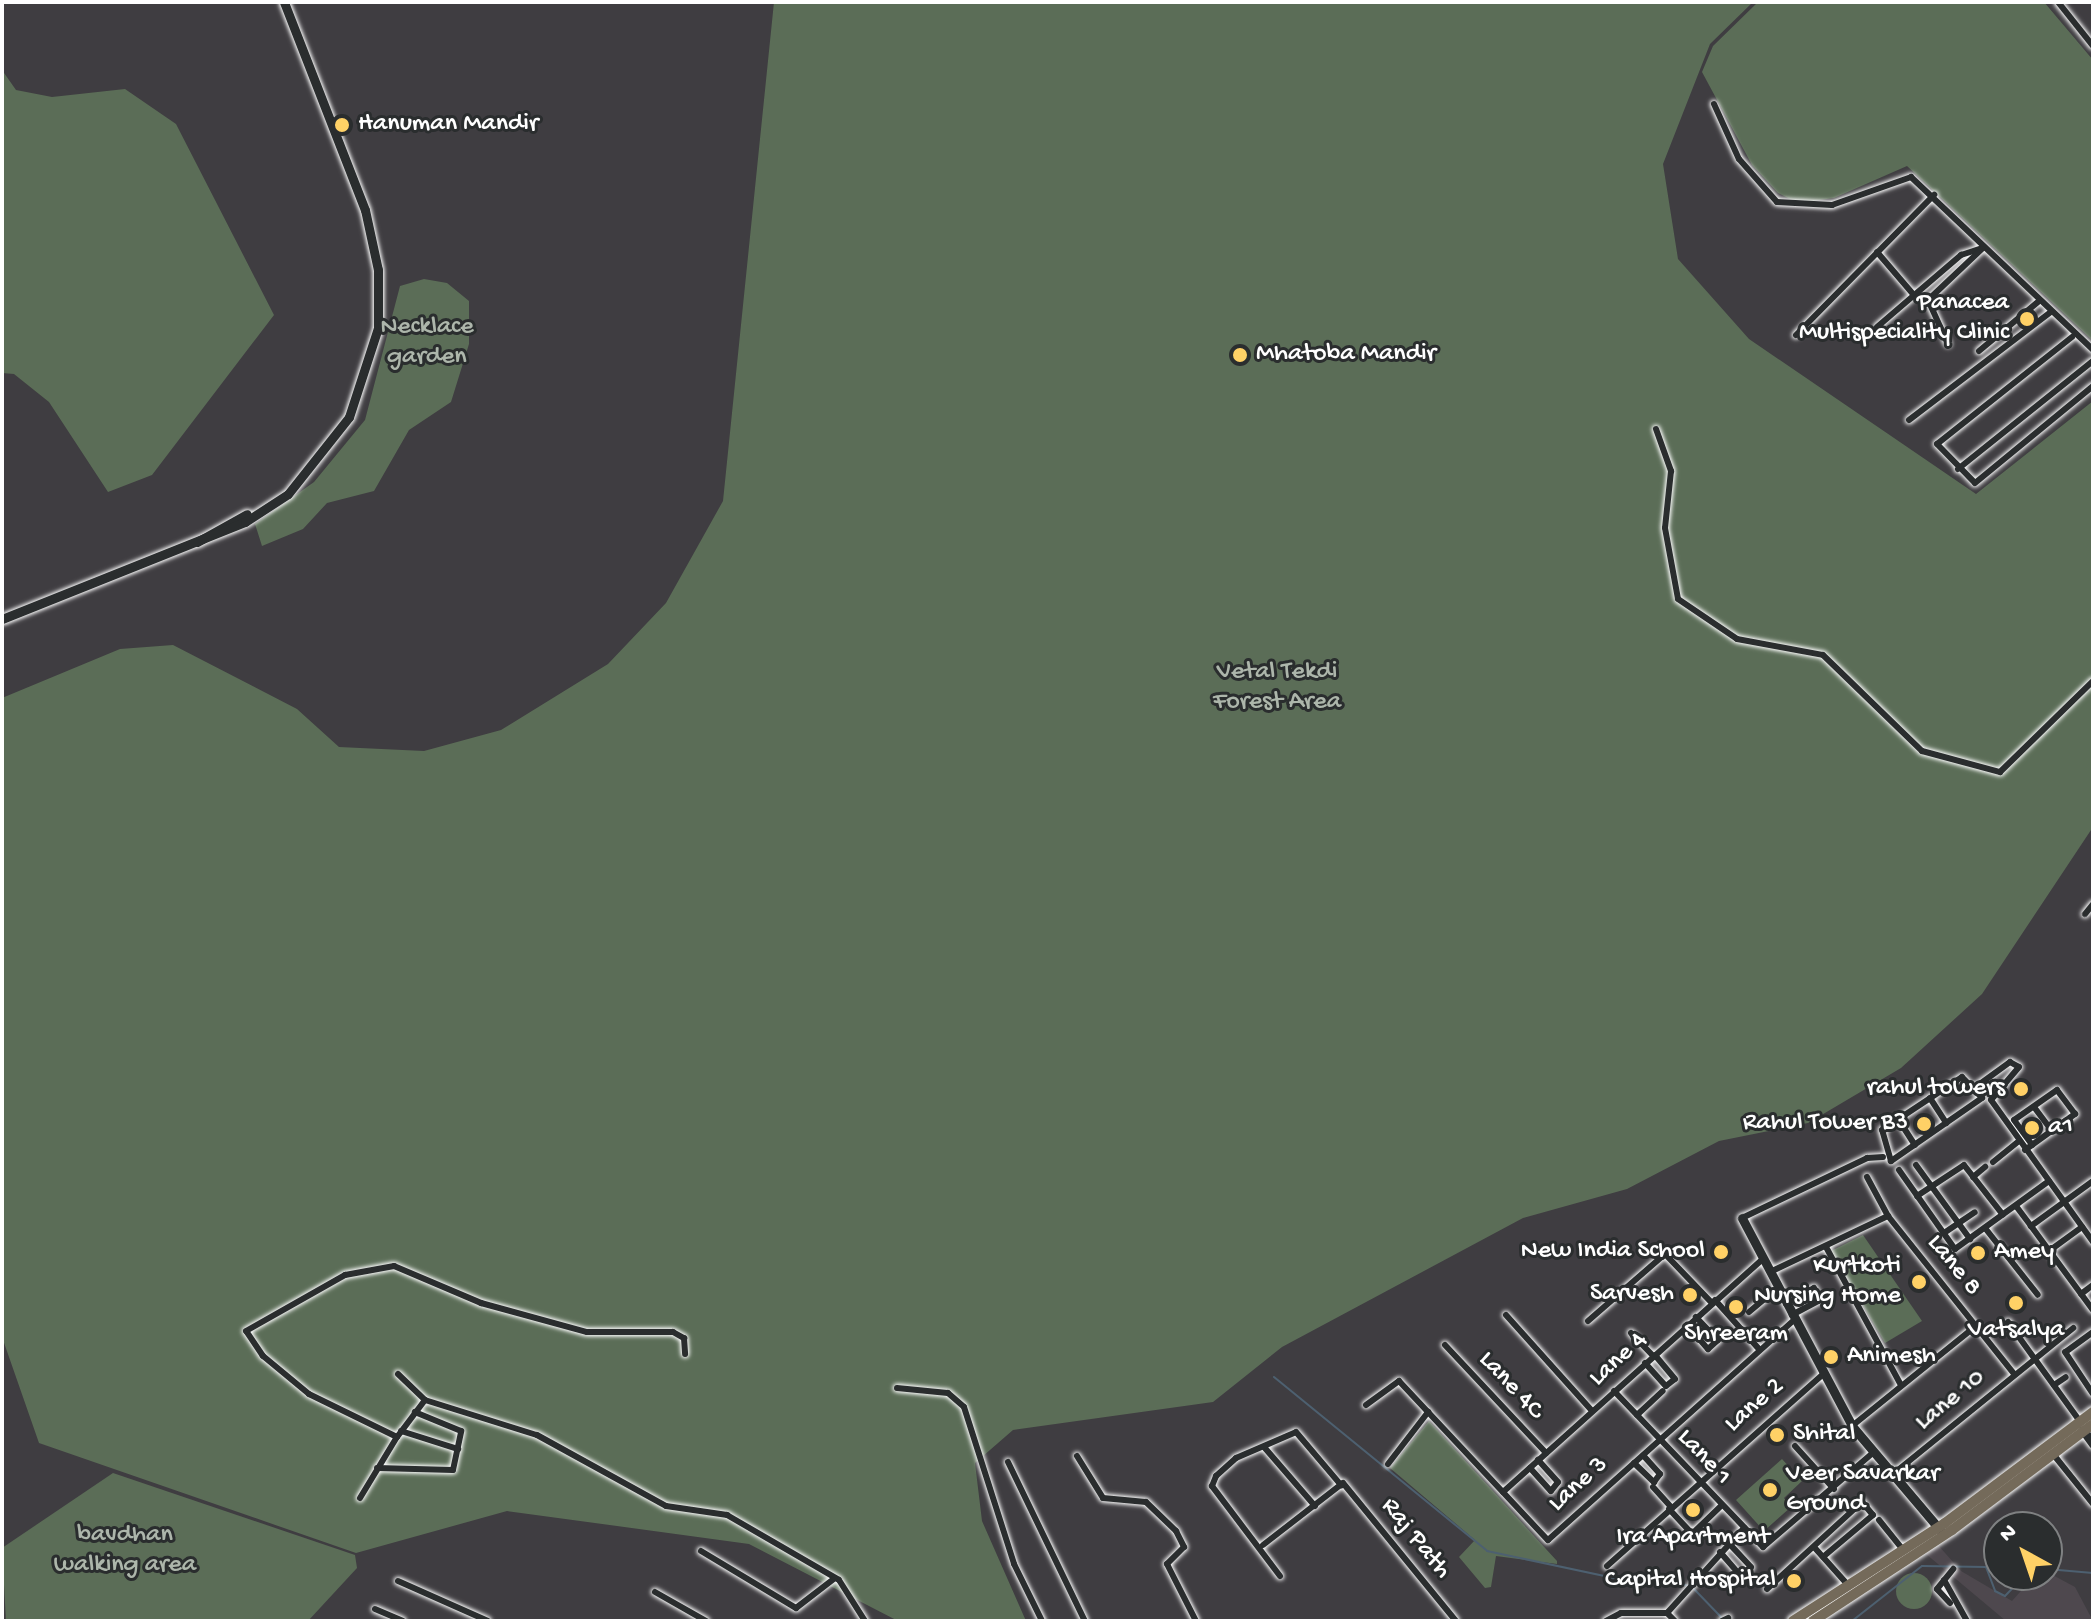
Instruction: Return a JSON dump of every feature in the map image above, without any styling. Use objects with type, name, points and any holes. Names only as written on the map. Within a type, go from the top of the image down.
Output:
[{"type":"main road","points":[[2,619],[197,542],[291,488],[349,417],[380,312],[365,210],[284,2]]},
{"type":"main road","points":[[1742,1218],[1852,1426],[1941,1532]]},
{"type":"main road","points":[[1813,1621],[2052,1452],[2085,1425],[2093,1412]]},
{"type":"main road","points":[[2085,1425],[2093,1444]]},
{"type":"main road","points":[[1794,1621],[1903,1550],[1941,1532],[2085,1425]]},
{"type":"street","points":[[2058,2],[2093,46]]},
{"type":"street","points":[[1714,104],[1758,186],[1785,206],[1832,205],[1905,175],[1934,195],[2072,337],[2093,350]]},
{"type":"street","points":[[1796,335],[1934,195]]},
{"type":"street","points":[[1877,327],[1961,255],[1983,248]]},
{"type":"street","points":[[1948,344],[1928,300],[1983,248]]},
{"type":"street","points":[[1877,252],[1913,294]]},
{"type":"street","points":[[1979,351],[2039,301]]},
{"type":"street","points":[[1909,420],[2051,312]]},
{"type":"street","points":[[2072,337],[1936,442],[1958,469],[1975,483],[2093,386]]},
{"type":"street","points":[[1958,469],[2093,361]]},
{"type":"street","points":[[1656,429],[1671,471],[1665,528],[1678,599],[1737,639],[1823,655],[1922,751],[2000,772],[2093,681]]},
{"type":"street","points":[[2085,914],[2093,904]]},
{"type":"street","points":[[1977,1086],[2010,1062],[2019,1067],[1990,1097],[2019,1141],[2029,1148]]},
{"type":"street","points":[[1962,1077],[1977,1086],[1982,1098],[1915,1145],[1888,1158],[1879,1134],[1930,1098],[1962,1077]]},
{"type":"street","points":[[2029,1148],[2075,1114],[2057,1090],[2014,1120],[2029,1148],[2049,1181],[2092,1238]]},
{"type":"street","points":[[1930,1098],[1946,1123]]},
{"type":"street","points":[[2034,1107],[2052,1131]]},
{"type":"street","points":[[1898,1119],[1915,1145]]},
{"type":"street","points":[[1993,1162],[2019,1141]]},
{"type":"street","points":[[1742,1218],[1867,1158],[1883,1157]]},
{"type":"street","points":[[1916,1165],[1970,1239]]},
{"type":"street","points":[[1917,1196],[1964,1165],[2003,1215]]},
{"type":"street","points":[[1973,1177],[1985,1167]]},
{"type":"street","points":[[1899,1170],[1955,1249],[2049,1181]]},
{"type":"street","name":"Lane 8","points":[[1867,1177],[1888,1216],[2015,1375]]},
{"type":"street","points":[[2031,1226],[2093,1181]]},
{"type":"street","points":[[2016,1206],[2093,1310]]},
{"type":"street","points":[[1944,1233],[1975,1212]]},
{"type":"street","points":[[1770,1272],[1888,1216]]},
{"type":"street","points":[[2049,1251],[2082,1227]]},
{"type":"street","points":[[1985,1228],[2038,1295]]},
{"type":"street","points":[[1826,1247],[1901,1385]]},
{"type":"street","points":[[1588,1321],[1665,1254],[1759,1349]]},
{"type":"street","name":"Lane 4","points":[[1503,1492],[1532,1470],[1546,1453],[1763,1259]]},
{"type":"street","points":[[458,1449],[399,1434],[309,1394],[263,1356],[246,1331],[345,1275],[394,1266],[481,1303],[587,1332],[673,1332],[684,1338],[685,1354]]},
{"type":"street","points":[[2081,1294],[2093,1285]]},
{"type":"street","points":[[1749,1312],[1778,1288]]},
{"type":"street","name":"Lane 3","points":[[1366,1405],[1396,1380],[1548,1540],[1794,1317],[1820,1300],[1814,1288],[1786,1304]]},
{"type":"street","points":[[1506,1315],[1592,1411]]},
{"type":"street","points":[[1687,1325],[1708,1349],[1718,1340],[1696,1317]]},
{"type":"street","points":[[2008,1322],[2085,1425]]},
{"type":"street","points":[[1852,1426],[1976,1326]]},
{"type":"street","name":"Lane 10","points":[[1893,1474],[2073,1328]]},
{"type":"street","points":[[2093,1332],[2065,1352],[2093,1394]]},
{"type":"street","points":[[1631,1333],[1675,1379],[1666,1386],[1645,1363]]},
{"type":"street","name":"Lane 4C","points":[[1445,1345],[1546,1453]]},
{"type":"street","name":"Lane 2","points":[[1607,1566],[1824,1373]]},
{"type":"street","points":[[398,1374],[425,1400],[537,1435],[666,1506],[727,1515],[835,1578],[865,1621]]},
{"type":"street","points":[[2054,1385],[2066,1377]]},
{"type":"street","points":[[897,1388],[948,1393],[964,1407],[1014,1564],[1042,1621]]},
{"type":"street","name":"Lane 1","points":[[1614,1391],[1721,1506],[1744,1528],[1771,1546],[1874,1452]]},
{"type":"street","points":[[1637,1415],[1663,1391]]},
{"type":"street","points":[[360,1498],[399,1434],[425,1400]]},
{"type":"street","points":[[377,1468],[448,1473],[458,1449],[459,1428],[415,1412]]},
{"type":"street","points":[[1388,1464],[1428,1412]]},
{"type":"street","name":"Raj Path","points":[[1264,1447],[1296,1432],[1456,1621]]},
{"type":"street","points":[[1795,1446],[1834,1489]]},
{"type":"street","points":[[1280,1576],[1263,1545],[1212,1486],[1226,1465],[1264,1447],[1315,1506]]},
{"type":"street","points":[[2052,1452],[2093,1504]]},
{"type":"street","points":[[1077,1456],[1103,1498],[1146,1502],[1176,1531],[1184,1547],[1167,1564],[1196,1621]]},
{"type":"street","points":[[1635,1464],[1654,1482],[1660,1474],[1644,1456]]},
{"type":"street","points":[[1008,1462],[1085,1621]]},
{"type":"street","points":[[1532,1470],[1551,1491],[1558,1482],[1540,1462]]},
{"type":"street","points":[[1263,1545],[1342,1484]]},
{"type":"street","points":[[1653,1487],[1692,1534],[1721,1506]]},
{"type":"street","points":[[1767,1589],[1862,1502],[1873,1515],[1823,1557]]},
{"type":"street","points":[[1879,1520],[1903,1550]]},
{"type":"street","points":[[1665,1621],[1671,1617],[1680,1593],[1689,1582],[1744,1528]]},
{"type":"street","points":[[1720,1552],[1741,1576],[1751,1567],[1729,1543]]},
{"type":"street","points":[[1814,1547],[1848,1585]]},
{"type":"street","points":[[701,1551],[796,1608],[835,1578]]},
{"type":"street","points":[[1950,1603],[1937,1589],[1953,1569]]},
{"type":"street","points":[[1944,1580],[1966,1621]]},
{"type":"street","points":[[398,1581],[488,1621]]},
{"type":"street","points":[[655,1592],[706,1621]]},
{"type":"street","points":[[375,1609],[403,1621]]},
{"type":"street","points":[[1606,1621],[1621,1613],[1671,1617]]},
{"type":"shaded area","points":[[1938,1545],[1961,1571],[1983,1584],[1983,1591],[1995,1591],[2012,1601],[2021,1591],[2063,1591],[2063,1581],[2075,1587],[2093,1621],[2006,1621],[1926,1554]]},
{"type":"green space","name":"Vetal Tekdi Forest Area","points":[[774,2],[1753,2],[1710,44],[1663,164],[1678,259],[1749,339],[1976,494],[2093,401],[2093,827],[1982,994],[1901,1068],[1808,1123],[1719,1141],[1627,1189],[1523,1218],[1282,1347],[1213,1402],[1013,1430],[975,1463],[982,1521],[1026,1621],[898,1621],[749,1544],[507,1511],[356,1553],[39,1443],[2,1337],[2,698],[120,649],[173,645],[297,709],[339,747],[424,751],[501,730],[608,664],[666,603],[723,501]]},
{"type":"green space","points":[[1758,2],[2044,2],[2093,60],[2093,341],[1907,166],[1834,198],[1798,203],[1778,193],[1752,165],[1702,72],[1713,46]]},
{"type":"green space","points":[[2,70],[16,90],[52,97],[125,89],[176,124],[274,315],[152,475],[108,492],[49,402],[14,374],[2,373]]},
{"type":"green space","name":"Necklace garden","points":[[424,279],[447,283],[469,301],[469,344],[451,402],[409,430],[374,491],[327,503],[303,529],[262,546],[255,524],[314,482],[365,420],[400,286]]},
{"type":"green space","points":[[1863,1235],[1922,1321],[1885,1343],[1831,1251]]},
{"type":"green space","points":[[1429,1421],[1557,1564],[1496,1556],[1491,1587],[1485,1588],[1459,1557],[1475,1540],[1390,1468]]},
{"type":"green space","name":"Veer Savarkar Ground","points":[[1782,1459],[1802,1481],[1784,1498],[1791,1507],[1764,1531],[1736,1500]]},
{"type":"green space","name":"bavdhan walking area","points":[[113,1473],[355,1555],[357,1568],[308,1621],[6,1621],[2,1548]]},
{"type":"green space","points":[[1914,1573],[1927,1578],[1932,1591],[1927,1604],[1914,1609],[1901,1604],[1896,1591],[1901,1578]]},
{"type":"waterway","points":[[1274,1377],[1487,1551],[1628,1581],[1667,1579],[1689,1586]]},
{"type":"waterway","points":[[1852,1621],[1922,1566],[1983,1567]]},
{"type":"waterway","points":[[2063,1570],[2093,1573]]},
{"type":"waterway","points":[[1694,1589],[1723,1619]]},
{"type":"waterway","points":[[1995,1591],[2005,1596],[2010,1591]]},
{"type":"place","name":"Hanuman Mandir","points":[[342,125]]},
{"type":"place","name":"Panacea Multispeciality Clinic","points":[[2027,319]]},
{"type":"place","name":"Mhatoba Mandir","points":[[1240,355]]},
{"type":"place","name":"rahul towers","points":[[2021,1089]]},
{"type":"place","name":"Rahul Tower B3","points":[[1924,1124]]},
{"type":"place","name":"a1","points":[[2032,1128]]},
{"type":"place","name":"New India School","points":[[1721,1252]]},
{"type":"place","name":"Amey","points":[[1978,1253]]},
{"type":"place","name":"Kurtkoti Nursing Home","points":[[1919,1282]]},
{"type":"place","name":"Sarvesh","points":[[1690,1295]]},
{"type":"place","name":"Vatsalya","points":[[2016,1303]]},
{"type":"place","name":"Shreeram","points":[[1736,1307]]},
{"type":"place","name":"Animesh","points":[[1831,1357]]},
{"type":"place","name":"Shital","points":[[1777,1435]]},
{"type":"place","name":"Veer Savarkar Ground","points":[[1770,1490]]},
{"type":"place","name":"Ira Apartment","points":[[1693,1510]]},
{"type":"place","name":"Capital Hospital","points":[[1794,1581]]}]
